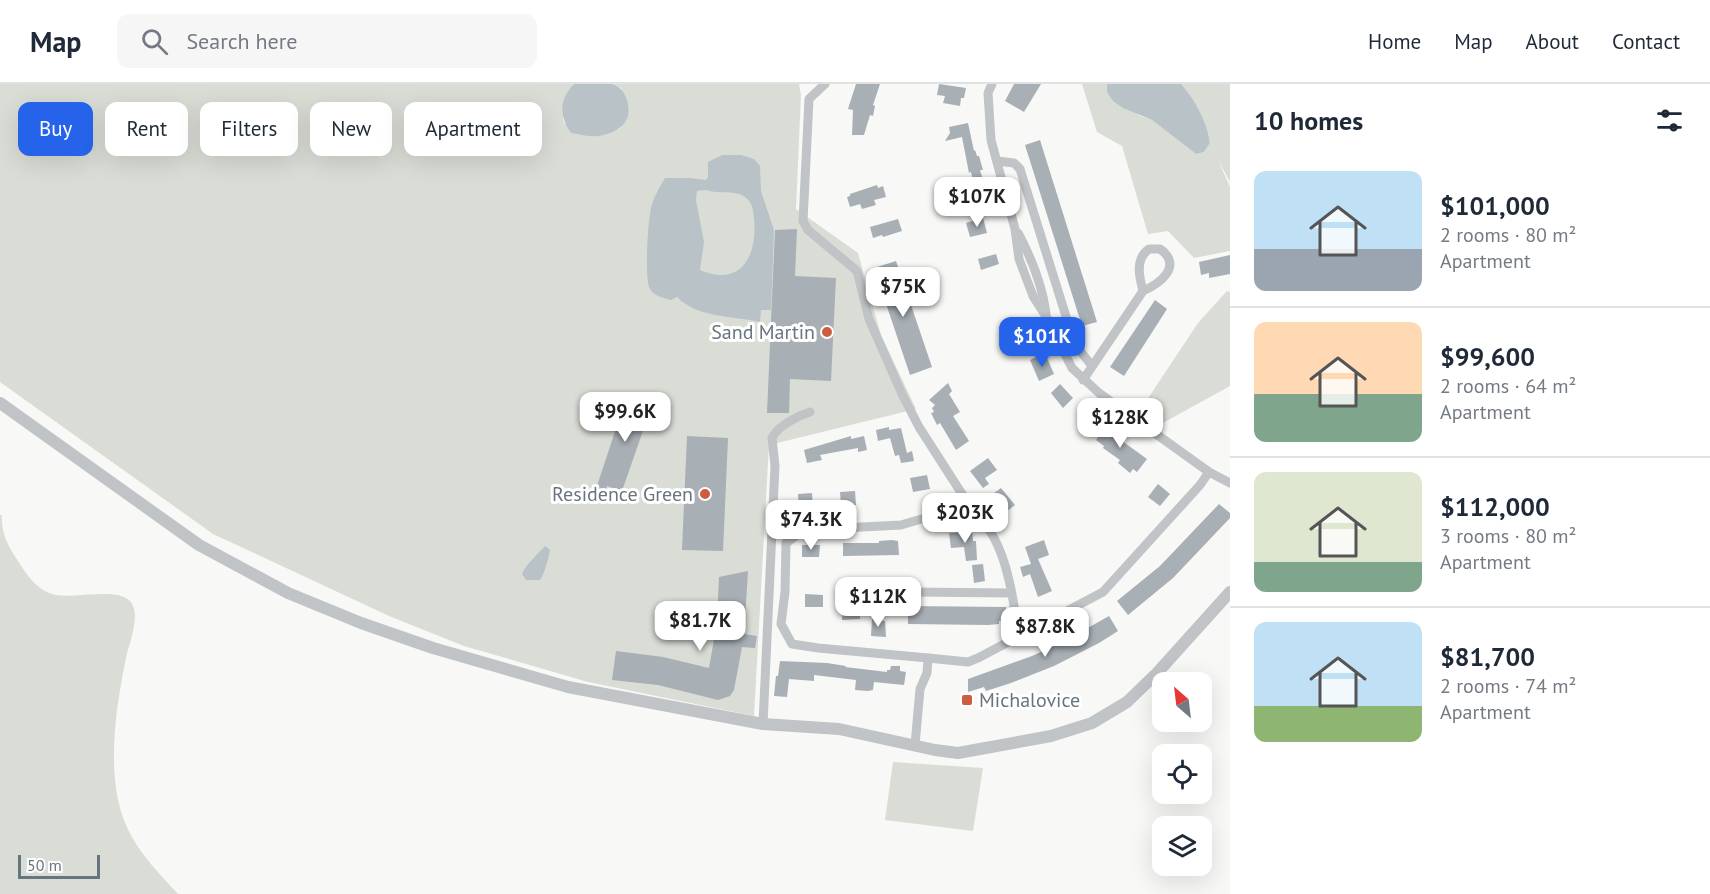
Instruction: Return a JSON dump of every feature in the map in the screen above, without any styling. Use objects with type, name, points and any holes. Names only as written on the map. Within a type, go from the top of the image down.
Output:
[{"type":"street","points":[[825,84],[809,99],[803,221],[808,230],[857,271],[869,319],[905,401],[919,427],[998,547],[1011,593],[1019,637]]},
{"type":"street","points":[[992,84],[988,93],[991,140],[1015,229],[1024,277],[1072,368],[1083,380],[1209,472],[1230,483]]},
{"type":"street","points":[[997,161],[1014,163],[1020,169],[1069,326],[1081,352],[1092,366]]},
{"type":"street","points":[[1083,380],[1143,291],[1159,284],[1169,268],[1166,254],[1157,248],[1145,251],[1140,259],[1139,275],[1143,291]]},
{"type":"street","points":[[0,403],[199,545],[245,571],[309,602],[434,648],[568,687],[763,724],[838,729],[958,753],[1051,736],[1092,723],[1126,702],[1157,673],[1230,592]]},
{"type":"street","points":[[763,724],[775,466],[772,438],[779,429],[810,412]]},
{"type":"street","points":[[962,494],[935,515],[912,522],[901,525],[804,530],[786,543],[785,592],[781,624],[792,644],[968,662],[1103,592],[1200,485],[1209,472]]},
{"type":"street","points":[[912,592],[1011,593]]},
{"type":"street","points":[[915,745],[920,690],[927,673],[928,658]]},
{"type":"shaded area","points":[[0,84],[574,84],[564,102],[564,123],[604,135],[619,129],[627,120],[621,88],[614,84],[799,84],[801,95],[796,209],[858,253],[881,335],[916,409],[769,445],[754,716],[588,682],[464,646],[389,616],[213,534],[0,382]]},
{"type":"shaded area","points":[[574,84],[617,86],[624,93],[628,104],[629,109],[625,122],[614,131],[600,136],[571,133],[564,120],[562,108]]},
{"type":"shaded area","points":[[1082,84],[1107,84],[1107,92],[1140,116],[1152,120],[1196,154],[1204,152],[1210,143],[1209,135],[1200,111],[1181,84],[1230,84],[1230,182],[1218,160],[1230,187],[1230,251],[1194,258],[1168,231],[1148,234],[1122,146],[1097,132]]},
{"type":"shaded area","points":[[1107,84],[1181,84],[1200,111],[1210,143],[1204,152],[1196,154],[1152,120],[1123,108],[1113,101],[1107,92]]},
{"type":"shaded area","points":[[722,155],[741,155],[754,159],[760,166],[761,191],[774,230],[771,310],[761,310],[760,322],[705,313],[685,304],[677,297],[671,300],[657,295],[648,284],[649,221],[656,194],[665,178],[706,180],[708,162]],"holes":[[[697,191],[742,195],[750,202],[753,210],[755,232],[749,256],[744,265],[726,275],[700,270],[704,242],[696,200]]]},
{"type":"shaded area","points":[[1227,291],[1230,292],[1230,386],[1161,424],[1141,409],[1198,323]]},
{"type":"shaded area","points":[[0,515],[2,515],[4,534],[11,550],[35,584],[49,593],[58,595],[117,595],[126,598],[132,604],[135,616],[133,631],[115,725],[114,773],[117,796],[123,817],[136,844],[178,894],[0,894]]},
{"type":"shaded area","points":[[545,546],[550,550],[542,578],[526,580],[522,574]]},
{"type":"shaded area","points":[[893,762],[983,768],[973,831],[885,820]]},
{"type":"building","points":[[856,84],[880,84],[873,105],[875,106],[873,116],[870,115],[864,135],[852,135],[853,110],[848,109]]},
{"type":"building","points":[[939,84],[966,88],[960,106],[943,103],[945,96],[937,95]]},
{"type":"building","points":[[1014,84],[1041,84],[1024,112],[1005,101]]},
{"type":"building","points":[[968,123],[974,151],[979,156],[983,170],[980,170],[989,201],[973,204],[970,191],[975,190],[962,137],[945,141],[950,133],[949,127]]},
{"type":"building","points":[[1040,140],[1097,322],[1082,326],[1025,145]]},
{"type":"building","points":[[877,185],[878,188],[883,186],[886,197],[874,200],[876,205],[862,209],[860,204],[850,207],[847,197],[850,194]]},
{"type":"building","points":[[983,218],[987,233],[970,237],[966,223]]},
{"type":"building","points":[[898,219],[902,231],[873,238],[870,227]]},
{"type":"building","points":[[797,229],[795,276],[836,278],[831,381],[790,379],[789,413],[767,413],[775,230]]},
{"type":"building","points":[[996,254],[999,264],[981,270],[978,259]]},
{"type":"building","points":[[1230,255],[1230,274],[1209,278],[1209,273],[1201,275],[1199,262]]},
{"type":"building","points":[[896,261],[932,367],[910,375],[874,268]]},
{"type":"building","points":[[1155,300],[1167,309],[1124,376],[1110,367]]},
{"type":"building","points":[[1039,356],[1042,361],[1047,358],[1054,374],[1039,381],[1030,360]]},
{"type":"building","points":[[948,383],[952,391],[949,394],[960,412],[953,416],[969,441],[956,450],[940,423],[937,425],[931,413],[934,412],[932,408],[935,405],[929,400]]},
{"type":"building","points":[[1060,384],[1073,398],[1063,408],[1051,393]]},
{"type":"building","points":[[628,392],[637,394],[637,392],[654,399],[622,491],[607,486],[603,499],[594,495]]},
{"type":"building","points":[[1108,422],[1122,432],[1118,438],[1147,459],[1137,472],[1133,469],[1130,473],[1118,463],[1120,460],[1096,440]]},
{"type":"building","points":[[889,427],[889,430],[901,428],[907,453],[912,451],[914,461],[901,463],[899,455],[895,456],[890,438],[878,441],[876,430]]},
{"type":"building","name":"Residence Green","points":[[687,436],[728,438],[723,551],[682,550]]},
{"type":"building","points":[[851,436],[851,439],[864,436],[867,450],[858,452],[858,448],[820,455],[822,460],[807,463],[804,450]]},
{"type":"building","points":[[988,458],[997,470],[985,478],[989,484],[983,488],[970,471]]},
{"type":"building","points":[[927,475],[930,489],[913,492],[910,478]]},
{"type":"building","points":[[1158,484],[1170,494],[1160,506],[1148,497]]},
{"type":"building","points":[[1001,488],[1015,505],[1002,515],[990,496]]},
{"type":"building","points":[[855,491],[856,505],[841,506],[840,492]]},
{"type":"building","points":[[812,493],[813,508],[799,510],[798,494]]},
{"type":"building","points":[[1219,504],[1230,513],[1230,518],[1173,578],[1128,615],[1117,601],[1160,566]]},
{"type":"building","points":[[972,531],[973,541],[976,541],[977,560],[966,561],[964,547],[951,548],[949,533]]},
{"type":"building","points":[[1044,540],[1049,555],[1038,559],[1052,591],[1038,597],[1030,574],[1023,577],[1020,567],[1031,564],[1025,547]]},
{"type":"building","points":[[879,541],[898,541],[899,555],[843,556],[843,543],[879,543]]},
{"type":"building","points":[[802,545],[820,545],[819,557],[802,557]]},
{"type":"building","points":[[983,564],[985,581],[974,583],[972,565]]},
{"type":"building","points":[[748,571],[744,634],[757,636],[755,648],[742,647],[734,690],[730,696],[718,700],[658,685],[612,680],[616,651],[663,657],[709,668],[717,622],[719,577]]},
{"type":"building","points":[[805,594],[823,595],[823,607],[805,607]]},
{"type":"building","points":[[845,602],[860,602],[860,619],[842,620]]},
{"type":"building","points":[[908,606],[1006,607],[1005,621],[988,625],[908,624]]},
{"type":"building","points":[[1109,616],[1118,631],[1099,643],[1054,666],[1011,683],[986,691],[984,687],[968,692],[968,679],[1032,656],[1063,642]]},
{"type":"building","points":[[872,619],[885,621],[886,637],[871,636]]},
{"type":"building","points":[[780,661],[827,663],[887,672],[891,666],[900,666],[900,671],[906,672],[904,685],[874,682],[873,690],[868,691],[855,690],[856,680],[814,675],[814,681],[789,679],[787,697],[774,696]]},
{"type":"place","name":"Sand Martin","points":[[827,332]]},
{"type":"place","name":"Residence Green","points":[[705,494]]},
{"type":"place","name":"Michalovice","points":[[967,700]]}]
